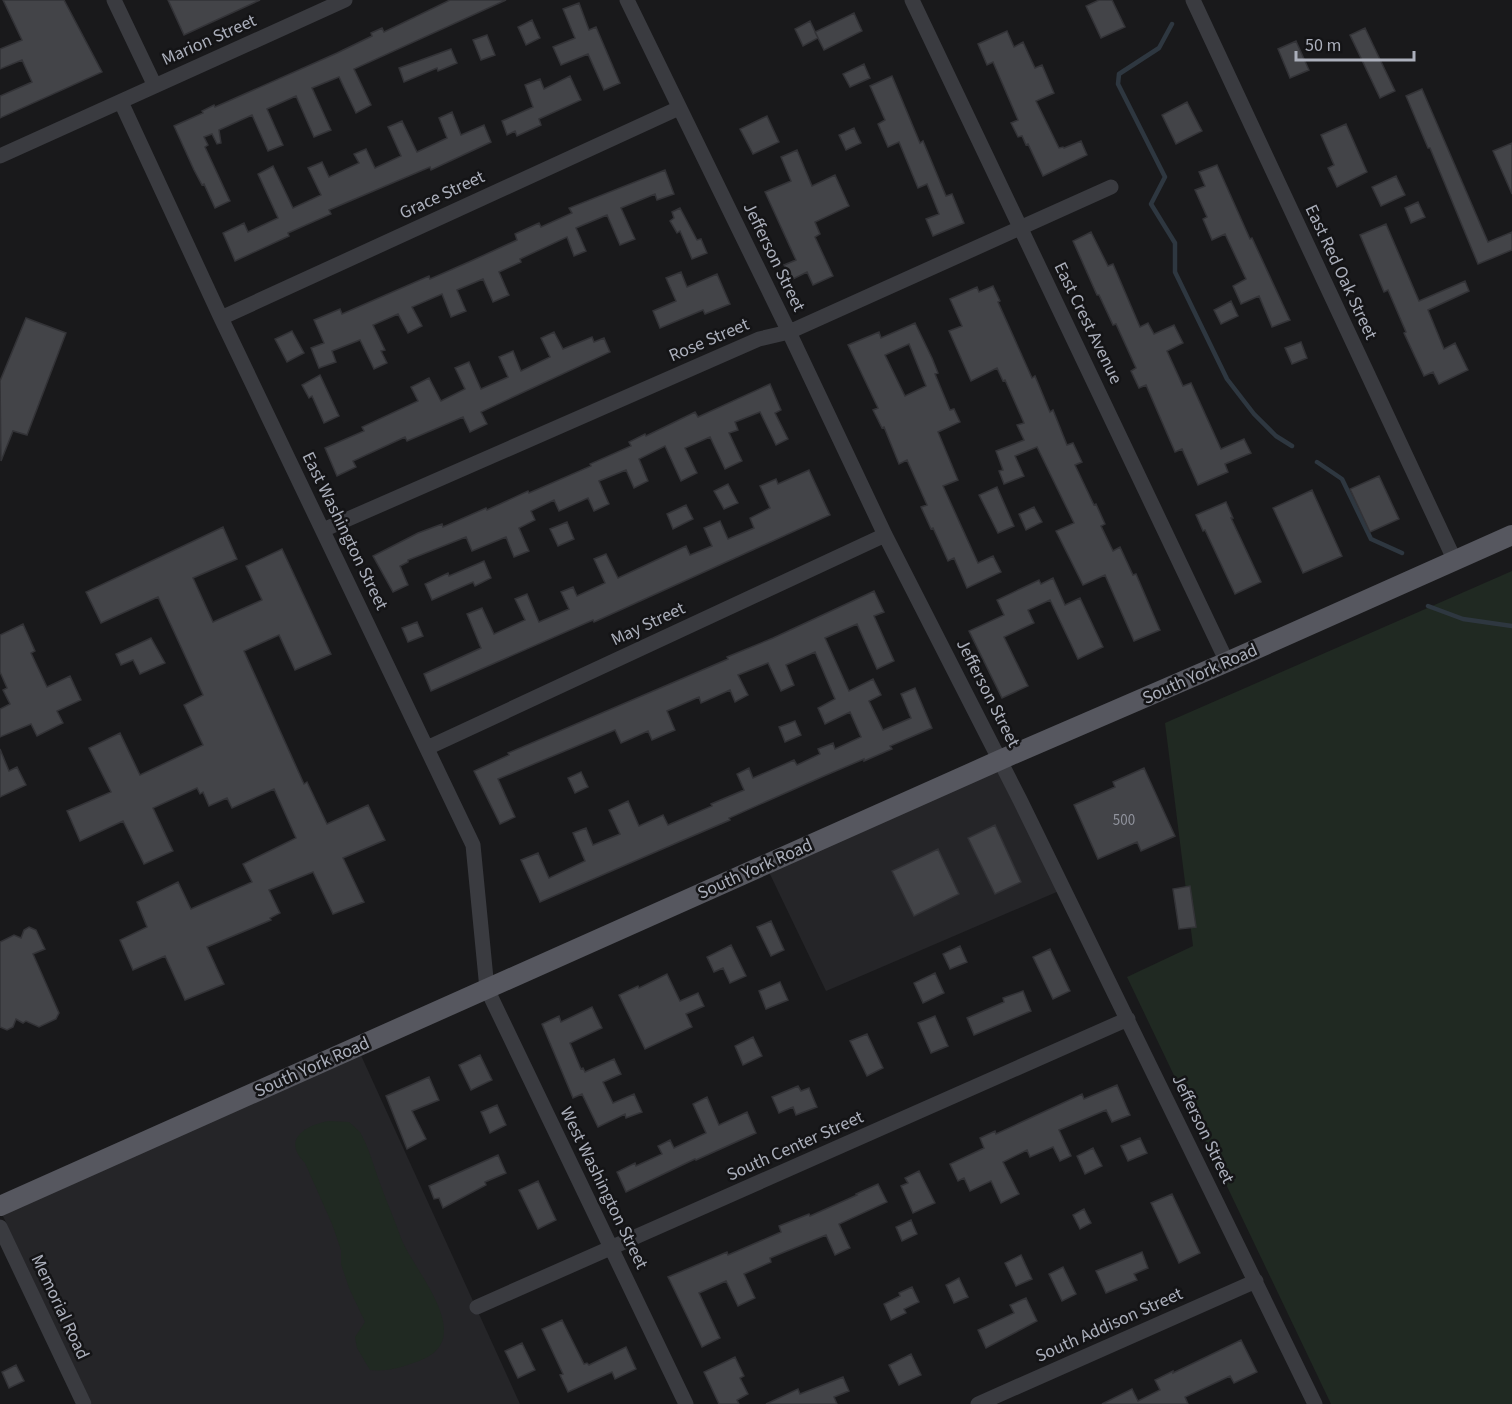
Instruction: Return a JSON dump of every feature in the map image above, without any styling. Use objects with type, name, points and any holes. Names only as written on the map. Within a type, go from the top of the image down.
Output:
[{"type":"main road","name":"South York Road","points":[[0,1206],[1000,760],[1512,535]]},
{"type":"street","points":[[114,0],[155,86]]},
{"type":"street","name":"Marion Street","points":[[121,102],[345,0]]},
{"type":"street","name":"Jefferson Street","points":[[627,0],[885,535],[1000,760],[1315,1404]]},
{"type":"street","name":"East Crest Avenue","points":[[912,0],[1227,662]]},
{"type":"street","name":"East Red Oak Street","points":[[1193,0],[1455,561]]},
{"type":"street","points":[[0,156],[121,102]]},
{"type":"street","name":"East Washington Street","points":[[121,102],[221,318],[473,845],[487,989]]},
{"type":"street","name":"Grace Street","points":[[221,318],[679,108]]},
{"type":"street","name":"Rose Street","points":[[323,530],[759,339],[789,332],[1111,187]]},
{"type":"street","name":"May Street","points":[[427,748],[885,535]]},
{"type":"street","name":"West Washington Street","points":[[487,989],[686,1404]]},
{"type":"street","name":"South Center Street","points":[[477,1308],[1128,1019]]},
{"type":"street","name":"Memorial Road","points":[[0,1227],[84,1404]]},
{"type":"street","name":"South Addison Street","points":[[978,1404],[1256,1281]]},
{"type":"shaded area","points":[[1512,571],[1512,1404],[1331,1404],[1127,977],[1193,946],[1165,723]]},
{"type":"shaded area","points":[[997,766],[1059,891],[826,991],[767,868]]},
{"type":"shaded area","points":[[359,1051],[520,1404],[92,1404],[1,1212]]},
{"type":"shaded area","points":[[328,1121],[349,1122],[360,1132],[401,1238],[437,1304],[443,1321],[443,1337],[436,1351],[419,1361],[389,1370],[370,1370],[357,1348],[355,1337],[365,1322],[349,1288],[341,1264],[341,1250],[332,1224],[296,1147],[296,1141],[304,1130]]},
{"type":"building","points":[[3,0],[64,0],[102,72],[0,118],[0,96],[32,82],[22,60],[0,69],[0,49],[22,40]]},
{"type":"building","points":[[168,0],[260,0],[184,35]]},
{"type":"building","points":[[450,0],[506,0],[354,69],[371,105],[356,113],[339,77],[312,88],[331,130],[314,137],[296,96],[267,109],[283,145],[268,151],[252,115],[219,130],[221,143],[217,144],[212,134],[204,137],[208,145],[205,147],[230,201],[215,208],[174,126],[203,113],[202,111],[214,105],[215,107],[337,53],[372,36],[371,33],[382,28],[384,32]]},
{"type":"building","points":[[1099,0],[1112,0],[1125,27],[1101,38],[1086,6]]},
{"type":"building","points":[[579,3],[589,30],[596,27],[620,83],[604,90],[588,54],[561,65],[553,47],[575,38],[563,9]]},
{"type":"building","points":[[854,13],[862,31],[824,50],[815,32]]},
{"type":"building","points":[[532,20],[540,38],[526,45],[518,27]]},
{"type":"building","points":[[810,21],[818,38],[803,46],[795,29]]},
{"type":"building","points":[[1365,28],[1395,91],[1380,98],[1350,35]]},
{"type":"building","points":[[1007,31],[1014,47],[1023,42],[1035,68],[1042,65],[1054,93],[1036,101],[1059,148],[1081,141],[1087,155],[1043,176],[1028,144],[1026,145],[1022,136],[1018,137],[1011,123],[1018,120],[993,62],[987,65],[978,44]]},
{"type":"building","points":[[487,35],[495,55],[481,60],[473,40]]},
{"type":"building","points":[[1296,41],[1309,70],[1290,78],[1278,49]]},
{"type":"building","points":[[451,49],[457,63],[438,71],[437,68],[404,82],[399,68]]},
{"type":"building","points":[[864,64],[870,78],[850,87],[843,74]]},
{"type":"building","points":[[570,76],[581,100],[539,119],[541,125],[517,136],[515,131],[507,135],[502,121],[533,107],[525,85],[540,79],[544,89]]},
{"type":"building","points":[[892,76],[920,143],[923,141],[946,196],[952,194],[964,223],[933,236],[926,219],[939,214],[927,184],[918,188],[899,142],[888,147],[878,124],[885,120],[870,86]]},
{"type":"building","points":[[1422,89],[1488,242],[1512,232],[1512,250],[1478,264],[1406,96]]},
{"type":"building","points":[[1187,102],[1202,131],[1176,144],[1162,115]]},
{"type":"building","points":[[452,112],[461,135],[484,125],[491,142],[431,170],[430,167],[329,210],[331,214],[288,233],[289,236],[235,261],[223,233],[244,223],[248,232],[278,218],[258,174],[273,166],[293,208],[321,195],[308,168],[322,162],[329,177],[359,163],[354,154],[366,149],[375,168],[401,156],[388,127],[402,121],[417,152],[447,138],[439,118]]},
{"type":"building","points":[[767,116],[779,142],[753,154],[740,129]]},
{"type":"building","points":[[1346,124],[1367,172],[1337,187],[1328,168],[1334,165],[1321,135]]},
{"type":"building","points":[[854,128],[861,143],[846,150],[839,135]]},
{"type":"building","points":[[1512,143],[1512,194],[1493,151]]},
{"type":"building","points":[[797,150],[812,186],[835,175],[849,206],[815,222],[820,234],[815,237],[833,276],[813,285],[807,272],[791,280],[784,265],[796,260],[765,192],[791,181],[781,157]]},
{"type":"building","points":[[1217,165],[1290,320],[1272,327],[1259,296],[1241,304],[1233,286],[1246,279],[1225,234],[1212,240],[1203,219],[1207,217],[1195,190],[1205,186],[1199,172]]},
{"type":"building","points":[[665,170],[674,194],[657,200],[655,194],[621,208],[635,239],[620,245],[607,215],[576,228],[586,251],[574,256],[567,237],[520,259],[521,262],[499,272],[509,295],[493,302],[483,279],[457,290],[466,311],[451,317],[442,294],[412,307],[422,326],[408,333],[398,314],[373,325],[385,350],[381,351],[387,363],[374,369],[360,340],[332,351],[336,362],[319,368],[311,348],[324,343],[314,320],[340,309],[342,314],[429,276],[430,279],[517,240],[515,234],[539,223],[541,227],[572,213],[569,208]]},
{"type":"building","points":[[1396,176],[1405,195],[1381,206],[1372,187]]},
{"type":"building","points":[[1418,202],[1425,217],[1411,223],[1405,208]]},
{"type":"building","points":[[680,208],[697,240],[701,239],[707,253],[692,259],[680,231],[677,233],[670,221],[674,218],[672,212]]},
{"type":"building","points":[[1386,224],[1419,301],[1465,281],[1469,291],[1428,310],[1444,349],[1455,343],[1468,370],[1439,384],[1433,372],[1424,376],[1404,333],[1406,332],[1388,290],[1384,292],[1360,235]]},
{"type":"building","points":[[1091,232],[1108,266],[1113,264],[1140,327],[1148,323],[1154,334],[1174,325],[1183,343],[1167,351],[1183,386],[1191,383],[1221,449],[1244,439],[1251,453],[1225,464],[1228,472],[1198,485],[1182,449],[1175,452],[1146,385],[1139,388],[1131,371],[1136,368],[1116,324],[1113,325],[1097,295],[1073,241]]},
{"type":"building","points":[[681,272],[687,287],[717,274],[730,304],[705,314],[703,310],[660,328],[653,311],[676,301],[666,278]]},
{"type":"building","points":[[993,286],[1032,378],[1035,376],[1050,412],[1053,410],[1067,445],[1073,443],[1082,462],[1075,465],[1105,524],[1101,526],[1113,551],[1120,547],[1133,575],[1136,574],[1160,630],[1134,641],[1105,575],[1083,585],[1056,531],[1074,523],[1037,447],[1015,456],[1024,476],[1004,484],[999,471],[1003,470],[996,451],[1024,440],[1017,425],[1024,423],[1005,380],[1003,381],[997,368],[971,381],[949,331],[962,326],[950,299],[977,287],[979,292]]},
{"type":"building","points":[[1231,301],[1238,316],[1221,324],[1214,310]]},
{"type":"building","points":[[26,318],[66,333],[27,435],[13,431],[1,461],[0,381]]},
{"type":"building","points":[[915,323],[932,358],[938,373],[935,374],[950,410],[954,409],[960,422],[938,432],[958,480],[943,486],[978,563],[993,556],[1001,572],[967,588],[954,558],[948,561],[933,528],[931,529],[921,507],[927,505],[907,460],[899,464],[884,427],[882,428],[873,410],[878,408],[848,345],[879,332],[881,338]],"holes":[[[909,344],[926,386],[905,396],[885,355]]]},
{"type":"building","points":[[292,331],[304,353],[287,362],[275,339]]},
{"type":"building","points":[[554,332],[563,349],[592,337],[594,342],[604,338],[610,352],[481,412],[487,424],[470,432],[463,417],[407,441],[405,437],[353,461],[356,467],[337,476],[325,448],[364,431],[362,427],[418,401],[411,387],[429,378],[441,401],[465,389],[455,368],[469,362],[481,389],[508,377],[499,357],[513,351],[521,371],[550,357],[541,338]]},
{"type":"building","points":[[1301,342],[1307,358],[1292,364],[1285,348]]},
{"type":"building","points":[[320,375],[339,416],[324,423],[312,396],[309,398],[302,385]]},
{"type":"building","points":[[770,384],[781,410],[775,413],[788,439],[776,445],[760,412],[735,422],[738,430],[729,433],[742,461],[725,469],[710,437],[685,448],[697,473],[681,481],[665,446],[639,459],[648,481],[634,488],[626,470],[599,481],[609,504],[594,511],[588,498],[559,511],[554,500],[531,511],[535,520],[519,528],[529,551],[514,557],[506,537],[472,551],[466,537],[408,560],[400,566],[408,585],[393,592],[373,556],[418,533],[442,524],[443,527],[528,491],[529,493],[631,446],[629,442],[645,434],[646,436],[695,412],[698,417]]},
{"type":"building","points":[[809,470],[830,515],[594,622],[593,620],[431,691],[424,674],[481,648],[467,614],[482,608],[494,634],[525,620],[515,599],[527,594],[539,622],[569,609],[561,592],[573,587],[577,596],[605,583],[594,559],[606,554],[618,578],[686,546],[690,555],[712,546],[704,528],[720,521],[728,539],[754,528],[750,518],[770,508],[760,486],[776,479],[778,484]]},
{"type":"building","points":[[1379,476],[1399,519],[1370,532],[1350,489]]},
{"type":"building","points":[[728,484],[738,503],[724,509],[714,491]]},
{"type":"building","points":[[997,487],[1014,526],[998,533],[979,495]]},
{"type":"building","points":[[1312,490],[1342,556],[1303,573],[1273,508]]},
{"type":"building","points":[[1226,502],[1233,518],[1231,518],[1261,582],[1235,594],[1196,515]]},
{"type":"building","points":[[686,505],[693,519],[673,529],[667,514]]},
{"type":"building","points":[[1034,507],[1042,522],[1026,530],[1019,514]]},
{"type":"building","points":[[567,522],[574,539],[558,546],[550,529]]},
{"type":"building","points":[[223,527],[237,559],[193,578],[213,622],[262,600],[246,566],[282,549],[331,654],[295,670],[279,635],[244,651],[304,784],[307,782],[327,824],[368,805],[385,840],[343,858],[364,902],[333,914],[313,872],[269,890],[280,913],[270,918],[271,920],[207,947],[224,984],[185,1000],[165,956],[133,970],[120,940],[147,927],[137,902],[178,882],[191,909],[252,882],[243,864],[296,838],[274,789],[232,808],[227,798],[209,806],[203,792],[200,794],[197,788],[153,808],[173,851],[144,864],[123,821],[80,841],[67,811],[111,792],[89,748],[120,733],[140,775],[203,745],[184,705],[203,695],[158,597],[101,623],[86,592]]},
{"type":"building","points":[[484,561],[491,578],[475,586],[473,582],[432,600],[425,584],[448,573],[449,576]]},
{"type":"building","points":[[1053,578],[1065,605],[1080,598],[1103,647],[1078,659],[1050,600],[1028,610],[1034,623],[1004,637],[1028,686],[1002,698],[969,631],[1004,615],[997,600],[1039,580],[1041,584]]},
{"type":"building","points":[[874,591],[884,612],[874,616],[894,661],[877,669],[857,624],[825,638],[849,691],[873,679],[881,695],[869,701],[883,730],[911,718],[901,694],[915,688],[932,728],[890,746],[892,749],[824,776],[729,818],[730,820],[540,902],[521,860],[538,853],[549,878],[585,861],[573,833],[586,828],[593,845],[620,834],[609,810],[628,801],[639,826],[663,815],[668,825],[712,806],[711,804],[744,790],[737,774],[749,768],[753,778],[794,760],[797,765],[820,754],[818,749],[833,743],[835,749],[861,737],[850,712],[825,724],[818,708],[835,699],[815,652],[786,665],[794,685],[781,691],[768,663],[738,675],[748,695],[735,702],[730,690],[701,703],[699,697],[667,711],[675,730],[652,740],[648,731],[621,743],[615,730],[498,779],[515,817],[500,824],[474,771],[509,755],[508,753],[728,659],[727,657]]},
{"type":"building","points":[[417,622],[423,636],[408,642],[402,628]]},
{"type":"building","points":[[23,624],[35,651],[31,653],[47,687],[70,676],[81,700],[57,711],[63,723],[37,736],[31,724],[0,737],[0,709],[10,704],[3,690],[7,688],[0,672],[0,635]]},
{"type":"building","points":[[151,638],[165,663],[140,674],[133,660],[121,665],[116,654]]},
{"type":"building","points":[[795,721],[801,735],[785,742],[779,727]]},
{"type":"building","points":[[0,749],[9,771],[17,767],[26,785],[0,797]]},
{"type":"building","points":[[1144,768],[1175,836],[1141,851],[1137,842],[1098,859],[1074,805],[1115,787],[1113,782]]},
{"type":"building","points":[[581,772],[588,787],[575,793],[568,778]]},
{"type":"building","points":[[995,825],[1021,882],[995,894],[968,838]]},
{"type":"building","points":[[938,849],[959,894],[914,916],[892,871]]},
{"type":"building","points":[[1190,886],[1196,927],[1179,929],[1173,889]]},
{"type":"building","points":[[771,921],[784,950],[771,956],[757,927]]},
{"type":"building","points":[[29,927],[36,930],[45,949],[33,954],[59,1013],[56,1019],[39,1027],[16,1019],[13,1027],[7,1030],[0,1027],[0,942],[14,935],[21,938],[24,930]]},
{"type":"building","points":[[731,945],[746,976],[730,983],[723,968],[714,972],[707,957]]},
{"type":"building","points":[[960,946],[967,962],[950,969],[943,954]]},
{"type":"building","points":[[1050,949],[1070,991],[1053,999],[1033,957]]},
{"type":"building","points":[[935,973],[944,993],[923,1003],[914,983]]},
{"type":"building","points":[[667,974],[680,1001],[698,993],[704,1006],[686,1014],[692,1027],[645,1049],[619,995]]},
{"type":"building","points":[[780,982],[788,1000],[766,1009],[759,991]]},
{"type":"building","points":[[1023,991],[1031,1011],[974,1035],[967,1018],[1004,1002],[1003,998]]},
{"type":"building","points":[[592,1007],[602,1028],[570,1043],[581,1069],[583,1068],[585,1072],[614,1059],[621,1074],[603,1082],[613,1103],[634,1094],[642,1112],[626,1118],[625,1114],[598,1127],[582,1094],[573,1098],[542,1024],[559,1016],[561,1022]]},
{"type":"building","points":[[935,1016],[948,1046],[931,1053],[918,1023]]},
{"type":"building","points":[[867,1034],[883,1068],[867,1076],[850,1041]]},
{"type":"building","points":[[753,1037],[762,1056],[743,1065],[735,1046]]},
{"type":"building","points":[[480,1055],[492,1080],[471,1090],[459,1065]]},
{"type":"building","points":[[429,1077],[439,1100],[412,1111],[426,1139],[407,1149],[386,1096]]},
{"type":"building","points":[[1117,1085],[1130,1115],[1112,1122],[1106,1110],[1059,1130],[1071,1156],[1060,1161],[1053,1147],[1030,1157],[1027,1150],[1003,1162],[1019,1194],[1001,1203],[991,1181],[970,1191],[964,1178],[958,1181],[950,1164],[984,1148],[980,1138],[995,1131],[996,1134],[1082,1094],[1084,1099]]},
{"type":"building","points":[[798,1086],[801,1091],[809,1088],[817,1107],[796,1115],[793,1107],[779,1113],[772,1097]]},
{"type":"building","points":[[707,1097],[719,1125],[747,1112],[756,1133],[626,1192],[617,1172],[662,1154],[658,1146],[670,1140],[674,1148],[706,1133],[693,1104]]},
{"type":"building","points":[[497,1105],[506,1125],[490,1133],[481,1112]]},
{"type":"building","points":[[1140,1138],[1147,1153],[1128,1161],[1121,1146]]},
{"type":"building","points":[[1093,1148],[1102,1166],[1085,1174],[1077,1156]]},
{"type":"building","points":[[498,1155],[506,1173],[485,1182],[486,1185],[443,1208],[439,1198],[434,1199],[429,1186]]},
{"type":"building","points":[[919,1171],[935,1203],[913,1213],[901,1186],[908,1183],[905,1178]]},
{"type":"building","points":[[538,1181],[556,1220],[538,1229],[519,1190]]},
{"type":"building","points":[[878,1184],[887,1202],[839,1224],[850,1248],[835,1255],[826,1235],[770,1258],[771,1262],[744,1274],[755,1298],[738,1306],[726,1281],[699,1293],[720,1338],[702,1347],[668,1277],[781,1232],[779,1226],[809,1214],[810,1216]]},
{"type":"building","points":[[1172,1194],[1200,1253],[1179,1263],[1151,1203]]},
{"type":"building","points":[[1084,1209],[1091,1223],[1080,1229],[1073,1215]]},
{"type":"building","points":[[911,1220],[917,1234],[902,1241],[896,1227]]},
{"type":"building","points":[[1142,1252],[1148,1268],[1134,1274],[1137,1280],[1106,1293],[1096,1271]]},
{"type":"building","points":[[1021,1255],[1032,1279],[1016,1286],[1005,1263]]},
{"type":"building","points":[[1063,1267],[1076,1294],[1062,1301],[1049,1274]]},
{"type":"building","points":[[959,1278],[968,1297],[954,1303],[946,1285]]},
{"type":"building","points":[[912,1287],[919,1302],[904,1309],[906,1313],[891,1320],[884,1304]]},
{"type":"building","points":[[1026,1298],[1037,1321],[986,1348],[978,1330],[1014,1313],[1010,1305]]},
{"type":"building","points":[[562,1320],[584,1364],[589,1365],[626,1347],[636,1369],[615,1379],[612,1372],[568,1392],[560,1375],[563,1374],[542,1329]]},
{"type":"building","points":[[1241,1340],[1257,1372],[1234,1383],[1230,1376],[1185,1397],[1188,1404],[1102,1404],[1132,1389],[1138,1401],[1160,1390],[1155,1380]]},
{"type":"building","points":[[522,1343],[535,1370],[518,1378],[505,1351]]},
{"type":"building","points":[[911,1354],[921,1375],[899,1385],[889,1365]]},
{"type":"building","points":[[735,1357],[744,1376],[740,1378],[748,1394],[737,1400],[739,1404],[719,1404],[704,1372]]},
{"type":"building","points":[[16,1365],[24,1381],[9,1388],[2,1372]]},
{"type":"building","points":[[843,1377],[849,1391],[834,1397],[837,1404],[766,1404],[798,1389],[800,1394]]},
{"type":"waterway","points":[[1172,24],[1159,48],[1119,74],[1118,84],[1165,177],[1151,204],[1175,243],[1175,272],[1227,379],[1254,414],[1276,436],[1292,446]]},
{"type":"waterway","points":[[1317,462],[1342,479],[1371,539],[1402,553]]},
{"type":"waterway","points":[[1428,606],[1463,619],[1512,626]]}]
